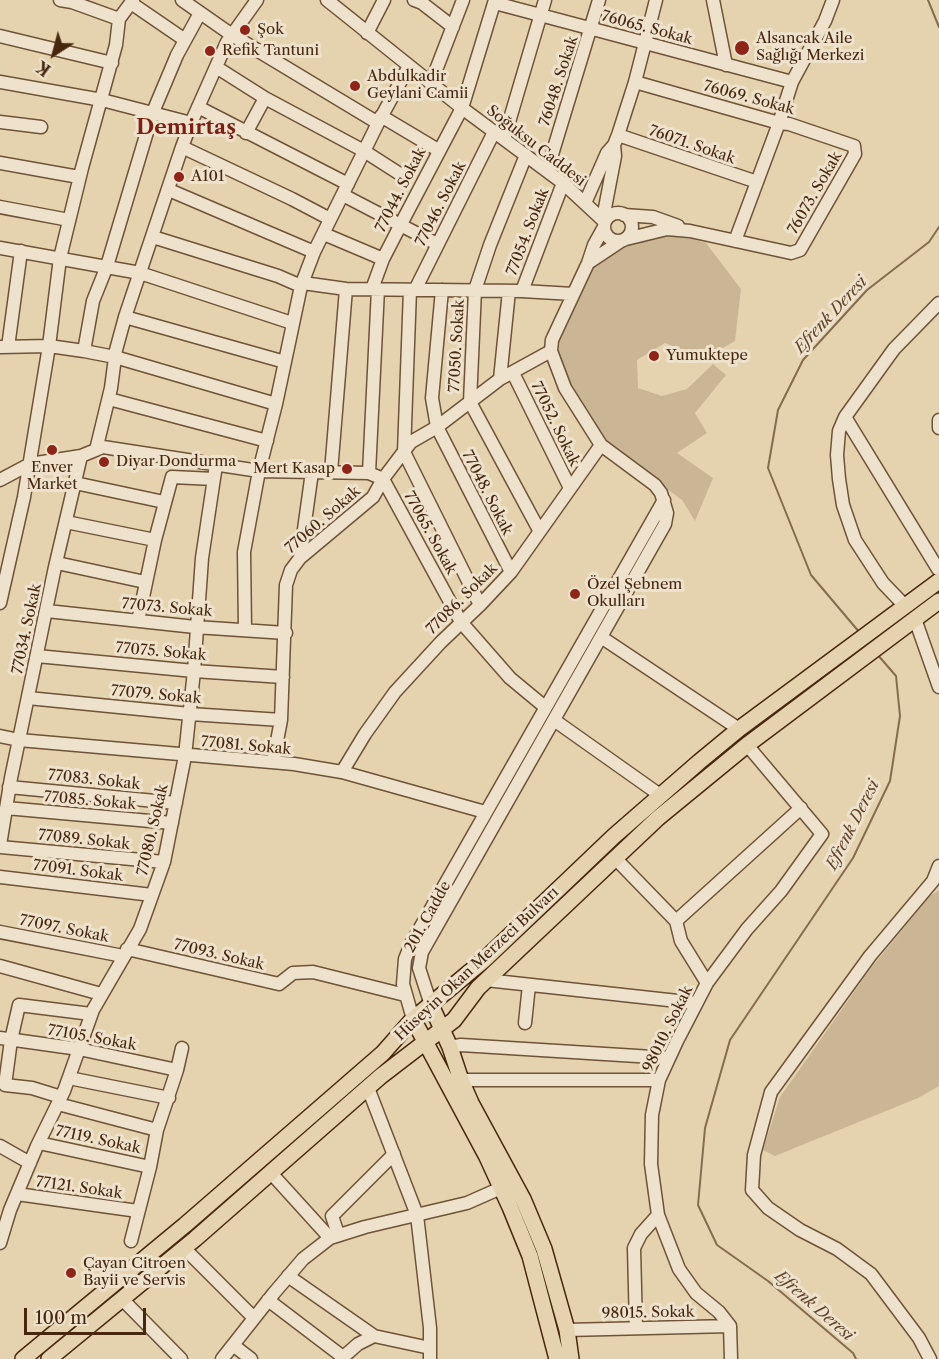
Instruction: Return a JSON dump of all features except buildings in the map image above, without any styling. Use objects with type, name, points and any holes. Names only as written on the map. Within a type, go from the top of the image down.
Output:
[{"type":"main road","name":"Hüseyin Okan Merzeci Bulvarı","points":[[50,1359],[184,1248],[369,1088],[454,1020],[486,980],[658,818],[747,745],[900,609],[924,592],[939,572]]},
{"type":"main road","name":"Hüseyin Okan Merzeci Bulvarı","points":[[23,1359],[278,1146],[383,1053],[413,1019],[483,961],[614,836],[739,729],[912,622],[939,601]]},
{"type":"main road","name":"201. Cadde","points":[[431,1005],[471,1103],[523,1199],[544,1249],[567,1330],[571,1359]]},
{"type":"main road","name":"201. Cadde","points":[[413,1019],[501,1188],[530,1256],[557,1359]]},
{"type":"street","points":[[182,0],[232,35],[438,150]]},
{"type":"street","points":[[367,33],[384,0]]},
{"type":"street","points":[[431,83],[463,0]]},
{"type":"street","name":"77046. Sokak","points":[[413,290],[437,243],[499,135],[545,0]]},
{"type":"street","name":"76048. Sokak","points":[[547,171],[599,0]]},
{"type":"street","points":[[656,0],[635,82],[616,140],[606,218],[607,236],[610,240],[623,240],[667,229],[690,231]]},
{"type":"street","points":[[713,0],[726,65]]},
{"type":"street","points":[[68,1],[119,19]]},
{"type":"street","points":[[96,450],[109,399],[115,357],[125,316],[182,147],[216,67],[252,1]]},
{"type":"street","name":"Soğuksu Caddesi","points":[[330,1],[367,33],[462,108],[563,183],[585,203]]},
{"type":"street","points":[[420,1],[453,27]]},
{"type":"street","name":"76065. Sokak","points":[[495,1],[541,16],[792,82]]},
{"type":"street","name":"77044. Sokak","points":[[369,473],[375,289],[383,259],[462,108],[495,1]]},
{"type":"street","points":[[735,241],[780,123],[792,82],[825,21],[831,1]]},
{"type":"street","points":[[0,603],[30,464],[60,258],[79,177],[112,63],[119,19],[132,2],[185,40]]},
{"type":"street","points":[[84,351],[93,301],[107,266],[153,112],[177,55],[200,13]]},
{"type":"street","points":[[0,36],[112,63]]},
{"type":"street","points":[[245,630],[244,552],[259,471],[302,284],[314,252],[379,119],[409,66]]},
{"type":"street","points":[[216,67],[265,98],[364,151],[403,176]]},
{"type":"street","points":[[0,82],[102,100],[191,123]]},
{"type":"street","name":"76069. Sokak","points":[[635,82],[789,124],[854,146]]},
{"type":"street","points":[[246,133],[265,98]]},
{"type":"street","points":[[198,107],[346,189],[401,224],[437,243]]},
{"type":"street","points":[[0,122],[41,127]]},
{"type":"street","points":[[616,140],[607,153],[585,203],[606,218],[624,215],[653,217],[690,231]]},
{"type":"street","name":"76071. Sokak","points":[[616,140],[757,182]]},
{"type":"street","name":"76073. Sokak","points":[[690,231],[791,253],[800,250],[855,154],[854,146]]},
{"type":"street","points":[[182,147],[292,198],[330,219]]},
{"type":"street","name":"77050. Sokak","points":[[526,155],[489,245],[475,290],[470,402],[539,530]]},
{"type":"street","points":[[0,163],[79,177]]},
{"type":"street","name":"77054. Sokak","points":[[522,291],[563,183]]},
{"type":"street","points":[[169,190],[314,252]]},
{"type":"street","points":[[0,207],[69,219]]},
{"type":"street","points":[[588,263],[630,236],[632,225],[624,215]]},
{"type":"street","points":[[606,218],[552,340],[551,351],[565,388],[601,445],[655,485],[664,500]]},
{"type":"street","points":[[324,234],[383,259]]},
{"type":"street","points":[[153,237],[302,284],[346,289],[522,291],[573,294]]},
{"type":"street","points":[[0,248],[140,273],[292,323]]},
{"type":"street","points":[[21,251],[4,347],[49,346],[115,357],[276,404]]},
{"type":"street","points":[[331,472],[346,289]]},
{"type":"street","points":[[413,290],[404,452],[480,605]]},
{"type":"street","name":"77048. Sokak","points":[[442,290],[432,398],[437,427],[511,572]]},
{"type":"street","points":[[500,379],[509,291]]},
{"type":"street","points":[[900,609],[861,550],[843,505],[837,455],[839,431],[845,417],[894,349],[939,303]]},
{"type":"street","points":[[125,316],[285,362]]},
{"type":"street","name":"77060. Sokak","points":[[273,762],[281,720],[286,585],[291,570],[300,558],[373,497],[383,479],[411,442],[437,427],[500,379],[551,351]]},
{"type":"street","name":"77052. Sokak","points":[[513,373],[570,488]]},
{"type":"street","points":[[109,399],[267,441]]},
{"type":"street","points":[[845,417],[939,572]]},
{"type":"street","points":[[939,420],[939,428]]},
{"type":"street","name":"77086. Sokak","points":[[342,772],[365,734],[395,692],[511,572],[601,445]]},
{"type":"street","points":[[0,480],[30,464],[81,456],[103,447],[259,471],[369,473],[383,479]]},
{"type":"street","name":"77034. Sokak","points":[[0,846],[9,787],[81,456]]},
{"type":"street","name":"77080. Sokak","points":[[0,1243],[10,1210],[69,1078],[91,1014],[140,929],[164,862],[185,756],[202,558],[216,465]]},
{"type":"street","points":[[300,558],[312,472]]},
{"type":"street","points":[[138,621],[145,582],[172,477],[214,479]]},
{"type":"street","name":"77065. Sokak","points":[[383,479],[461,622],[510,678],[545,707]]},
{"type":"street","points":[[75,483],[164,502]]},
{"type":"street","name":"201. Cadde","points":[[431,1005],[419,968],[422,952],[661,533],[668,513],[664,500]]},
{"type":"street","name":"201. Cadde","points":[[413,1019],[403,984],[405,959],[411,944],[664,500]]},
{"type":"street","points":[[66,522],[155,540]]},
{"type":"street","points":[[57,563],[145,582]]},
{"type":"street","name":"77073. Sokak","points":[[47,611],[195,627],[286,633]]},
{"type":"street","points":[[912,622],[939,687]]},
{"type":"street","points":[[601,637],[739,729]]},
{"type":"street","name":"77075. Sokak","points":[[37,656],[283,677]]},
{"type":"street","name":"77079. Sokak","points":[[28,698],[190,714],[281,720]]},
{"type":"street","points":[[554,720],[660,795]]},
{"type":"street","name":"77081. Sokak","points":[[0,736],[19,740],[185,756],[273,762],[342,772],[485,812]]},
{"type":"street","points":[[676,921],[801,808],[747,745]]},
{"type":"street","name":"77083. Sokak","points":[[9,787],[176,803]]},
{"type":"street","name":"77085. Sokak","points":[[6,808],[172,823]]},
{"type":"street","name":"98010. Sokak","points":[[730,1326],[696,1293],[679,1269],[658,1215],[651,1164],[652,1115],[659,1080],[707,983],[747,930],[781,891],[822,834],[801,808]]},
{"type":"street","name":"77089. Sokak","points":[[0,846],[164,862]]},
{"type":"street","points":[[615,858],[676,921],[681,941],[707,983]]},
{"type":"street","points":[[930,1359],[919,1338],[871,1274],[837,1249],[800,1230],[768,1208],[752,1190],[754,1155],[771,1092],[870,956],[933,881],[939,866]]},
{"type":"street","name":"77091. Sokak","points":[[0,877],[152,895]]},
{"type":"street","name":"77097. Sokak","points":[[0,932],[125,952]]},
{"type":"street","name":"77093. Sokak","points":[[125,952],[279,984],[293,973],[313,972],[405,994]]},
{"type":"street","points":[[0,966],[101,994]]},
{"type":"street","points":[[486,980],[696,1003]]},
{"type":"street","points":[[525,1023],[529,985]]},
{"type":"street","points":[[91,1014],[19,1005],[5,1039],[4,1086],[32,1088],[59,1101],[157,1130]]},
{"type":"street","name":"77105. Sokak","points":[[5,1039],[79,1049],[177,1070]]},
{"type":"street","points":[[450,1047],[461,1045],[669,1058]]},
{"type":"street","points":[[131,1241],[157,1130],[169,1098],[182,1048]]},
{"type":"street","points":[[69,1078],[169,1098]]},
{"type":"street","points":[[461,1080],[659,1080]]},
{"type":"street","points":[[288,1276],[374,1336],[430,1354],[430,1328],[417,1215],[369,1088]]},
{"type":"street","name":"77119. Sokak","points":[[39,1143],[150,1167]]},
{"type":"street","points":[[0,1146],[30,1163]]},
{"type":"street","points":[[334,1236],[332,1216],[394,1154]]},
{"type":"street","points":[[271,1173],[334,1236]]},
{"type":"street","points":[[222,1359],[303,1259],[334,1236],[467,1203],[501,1188]]},
{"type":"street","name":"77121. Sokak","points":[[17,1194],[138,1211]]},
{"type":"street","points":[[0,1200],[10,1210]]},
{"type":"street","points":[[636,1328],[634,1248],[641,1234],[658,1215]]},
{"type":"street","points":[[184,1248],[254,1317]]},
{"type":"street","points":[[122,1299],[181,1359]]},
{"type":"street","points":[[268,1300],[342,1358],[358,1344],[374,1336]]},
{"type":"street","points":[[730,1326],[731,1359]]},
{"type":"street","name":"98015. Sokak","points":[[567,1330],[730,1326]]},
{"type":"street","points":[[233,1345],[251,1359]]},
{"type":"shaded area","name":"Yumuktepe","points":[[672,232],[706,243],[741,289],[735,341],[703,359],[665,343],[637,360],[638,388],[662,396],[687,389],[713,364],[726,375],[695,413],[707,433],[677,453],[713,478],[695,521],[682,500],[608,445],[574,398],[556,353],[557,338],[595,262],[630,240]]},
{"type":"shaded area","points":[[939,890],[939,1086],[918,1098],[775,1156],[763,1150],[780,1097],[871,968],[930,896]]},
{"type":"waterway","name":"Efrenk Deresi","points":[[928,0],[939,27]]},
{"type":"waterway","name":"Efrenk Deresi","points":[[860,633],[811,575],[768,468],[778,410],[803,360],[867,290],[929,242],[939,227]]},
{"type":"waterway","name":"Efrenk Deresi","points":[[856,1359],[853,1353],[768,1281],[717,1245],[698,1205],[705,1128],[730,1040],[853,858],[890,781],[900,716],[896,676],[877,654]]},
{"type":"place","name":"Şok","points":[[245,30]]},
{"type":"place","name":"Alsancak Aile Sağlığı Merkezi","points":[[742,48]]},
{"type":"place","name":"Refik Tantuni","points":[[210,51]]},
{"type":"place","name":"Abdulkadir Geylani Camii","points":[[355,86]]},
{"type":"place","name":"A101","points":[[179,177]]},
{"type":"place","name":"Yumuktepe","points":[[654,356]]},
{"type":"place","name":"Enver Market","points":[[52,450]]},
{"type":"place","name":"Diyar Dondurma","points":[[104,462]]},
{"type":"place","name":"Mert Kasap","points":[[347,469]]},
{"type":"place","name":"Özel Şebnem Okulları","points":[[575,594]]},
{"type":"place","name":"Çayan Citroen Bayii ve Servis","points":[[71,1273]]},
{"type":"district","name":"Demirtaş","points":[[186,128]]}]
